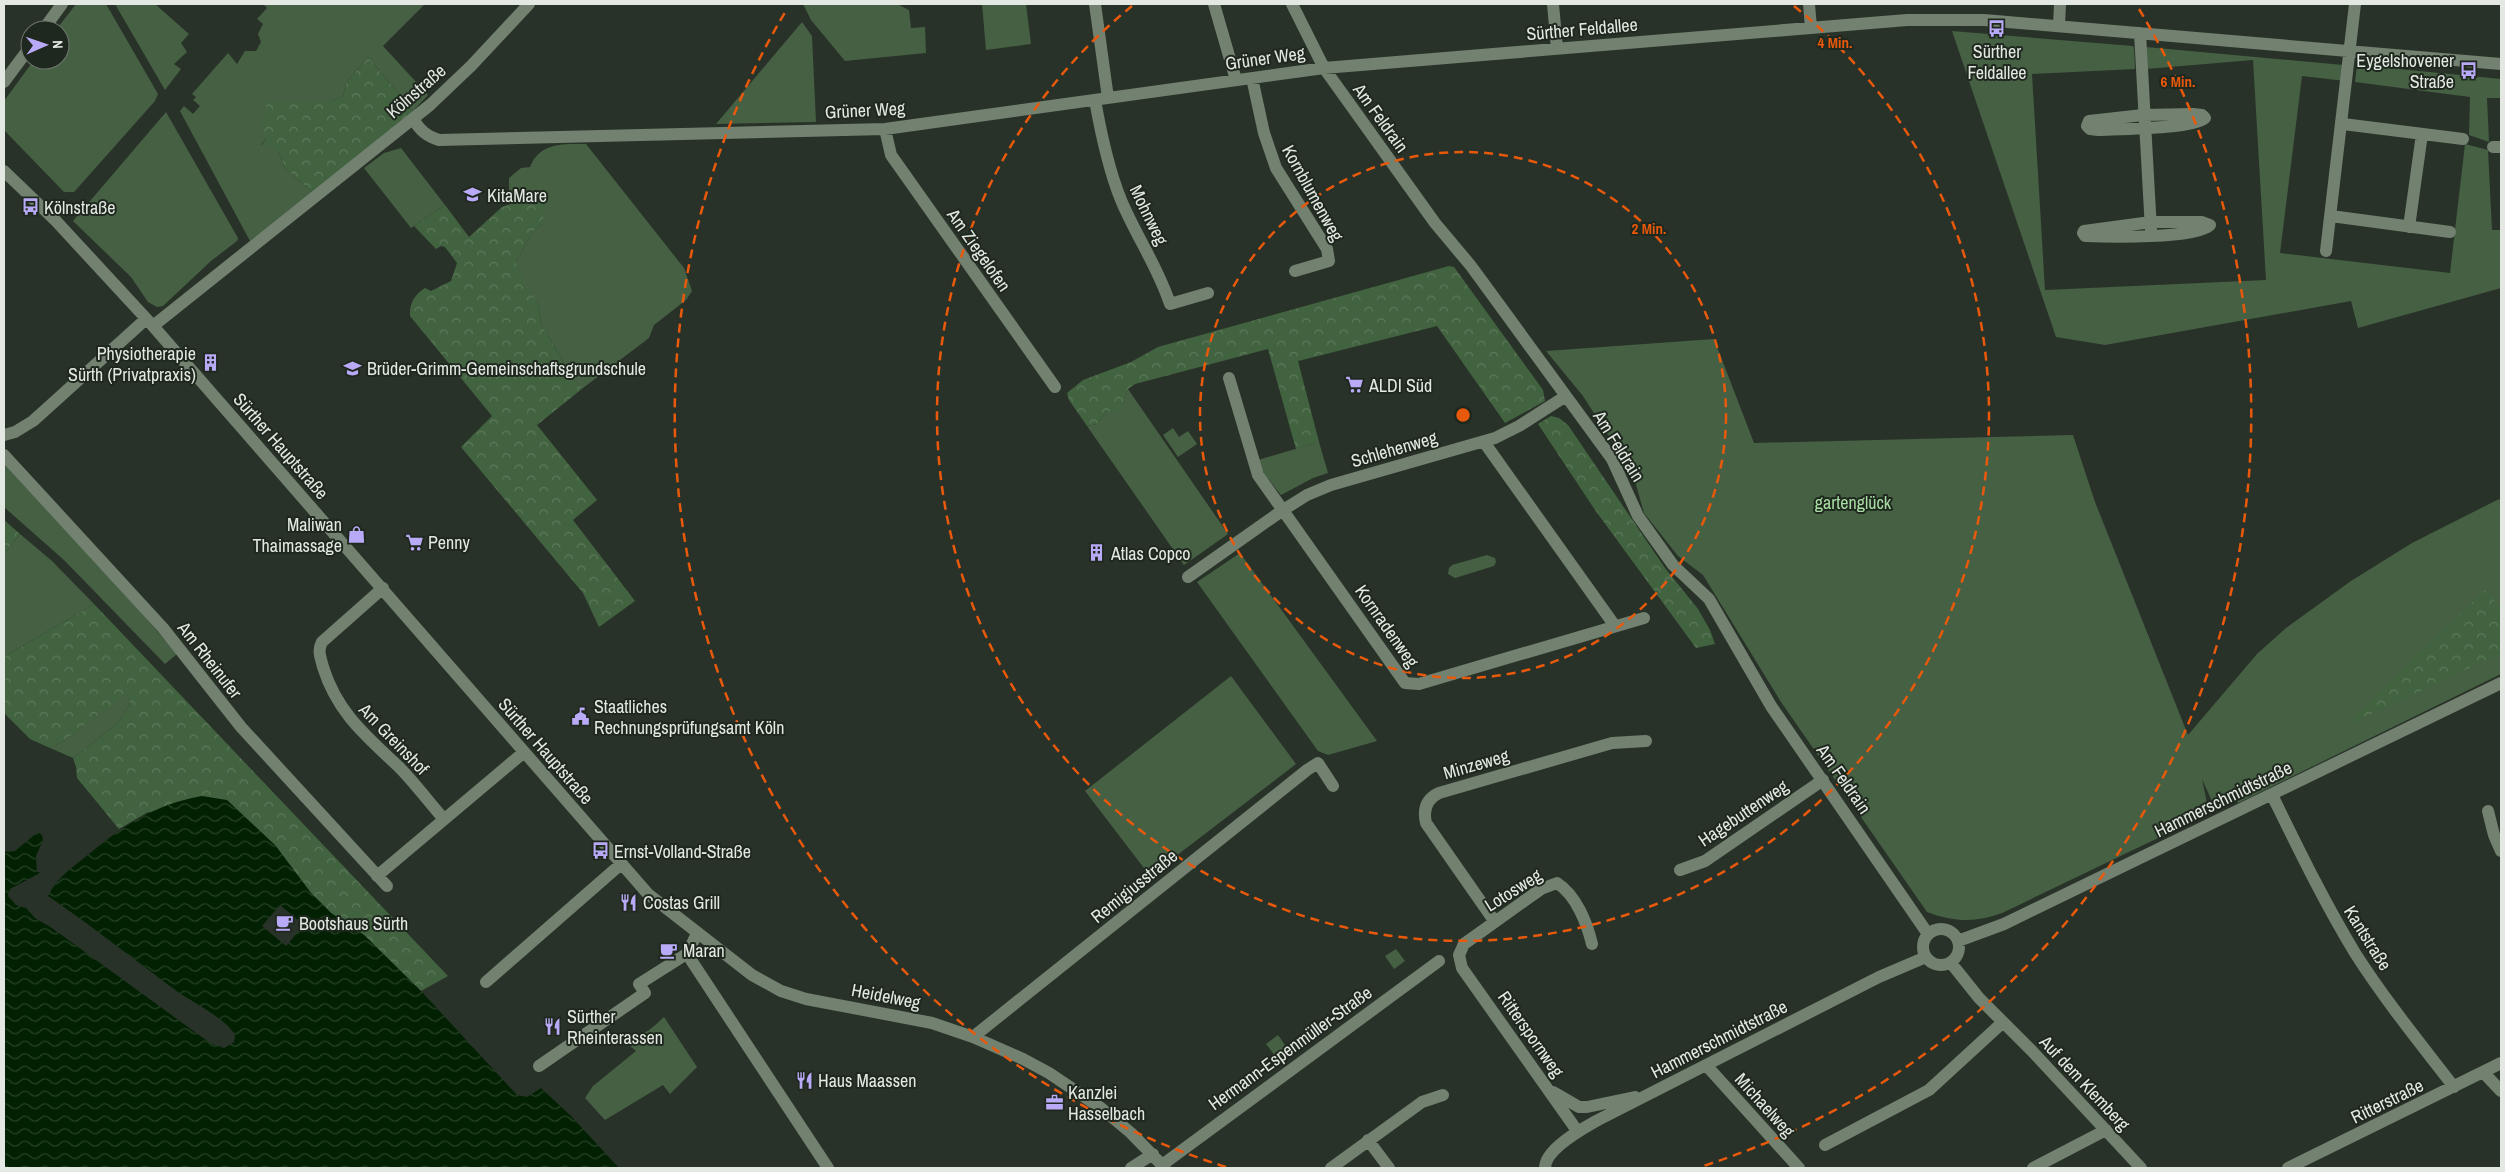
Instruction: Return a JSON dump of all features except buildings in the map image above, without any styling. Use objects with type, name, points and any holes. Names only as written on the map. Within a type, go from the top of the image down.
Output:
[{"type":"street","points":[[50,20],[62,4]]},
{"type":"street","name":"Kölnstraße","points":[[4,435],[15,432],[33,421],[150,322],[413,119],[471,66],[529,4]]},
{"type":"street","points":[[1095,4],[1108,98]]},
{"type":"street","points":[[1214,4],[1236,80]]},
{"type":"street","name":"Am Feldrain","points":[[1292,4],[1324,68],[1435,224],[1472,266],[1612,460],[1638,516],[1673,565],[1709,599],[1771,706],[1928,934]]},
{"type":"street","points":[[1553,4],[1557,49]]},
{"type":"street","points":[[1809,4],[1811,28]]},
{"type":"street","points":[[2058,26],[2060,4]]},
{"type":"street","points":[[2326,251],[2343,124],[2356,4]]},
{"type":"street","name":"Sürther Feldallee","points":[[1324,68],[1811,28],[1944,19],[2140,32],[2501,64]]},
{"type":"street","points":[[2140,32],[2151,235]]},
{"type":"street","points":[[4,82],[20,60]]},
{"type":"street","name":"Grüner Weg","points":[[413,119],[420,130],[439,140],[885,129],[1324,68]]},
{"type":"street","name":"Kornblumenweg","points":[[1252,78],[1264,133],[1276,168],[1327,249],[1330,260],[1295,270]]},
{"type":"street","name":"Mohnweg","points":[[1095,100],[1100,132],[1116,188],[1155,266],[1170,304],[1208,293]]},
{"type":"street","points":[[2343,124],[2463,139]]},
{"type":"street","name":"Am Ziegelofen","points":[[885,129],[891,155],[1054,387]]},
{"type":"street","points":[[2409,227],[2422,134]]},
{"type":"street","name":"Sürther Hauptstraße","points":[[4,171],[56,221],[150,322],[622,864]]},
{"type":"street","points":[[2331,216],[2450,232]]},
{"type":"street","points":[[2151,222],[2202,222],[2210,225],[2199,231],[2151,235],[2085,236],[2083,234],[2084,231],[2110,226],[2151,222]]},
{"type":"street","points":[[1229,378],[1252,461],[1258,475],[1283,510]]},
{"type":"street","name":"Schlehenweg","points":[[1188,577],[1307,495],[1331,485],[1484,442],[1519,426],[1566,396]]},
{"type":"street","points":[[1484,442],[1615,626]]},
{"type":"street","name":"Am Rheinufer","points":[[4,455],[163,628],[241,727],[387,886]]},
{"type":"street","name":"Kornradenweg","points":[[1283,510],[1401,678],[1409,685],[1419,684],[1644,618]]},
{"type":"street","name":"Am Greinshof","points":[[383,588],[322,642],[319,653],[328,681],[344,712],[373,745],[399,767],[443,818]]},
{"type":"street","name":"Hammerschmidtstraße","points":[[1958,941],[2004,924],[2501,683]]},
{"type":"street","name":"Minzeweg","points":[[1495,922],[1426,823],[1424,810],[1428,800],[1439,793],[1612,743],[1646,741]]},
{"type":"street","points":[[377,876],[523,752]]},
{"type":"street","name":"Remigiusstraße","points":[[973,1037],[1318,763],[1333,786]]},
{"type":"street","name":"Hagebuttenweg","points":[[1680,870],[1705,861],[1823,780]]},
{"type":"street","name":"Kantstraße","points":[[2272,795],[2321,894],[2356,953],[2381,991],[2454,1088]]},
{"type":"street","points":[[2488,811],[2494,835],[2501,851]]},
{"type":"street","points":[[486,982],[622,864]]},
{"type":"street","name":"Heidelweg","points":[[622,864],[648,894],[752,975],[781,991],[806,999],[932,1023],[973,1037],[1022,1059],[1072,1088],[1108,1114],[1163,1166]]},
{"type":"street","name":"Lotosweg","points":[[1459,955],[1464,944],[1549,884],[1557,884],[1563,887],[1581,912],[1592,944]]},
{"type":"street","points":[[1936,929],[1946,929],[1955,935],[1958,941],[1958,954],[1950,963],[1945,965],[1934,964],[1926,957],[1923,943],[1928,934],[1936,929]]},
{"type":"street","points":[[539,1066],[645,993],[639,984],[688,953],[696,933]]},
{"type":"street","points":[[688,953],[828,1168]]},
{"type":"street","name":"Ritterspornweg","points":[[1459,955],[1462,968],[1578,1132]]},
{"type":"street","name":"Hammerschmidtstraße","points":[[1544,1168],[1545,1160],[1550,1153],[1578,1132],[1879,977],[1926,957]]},
{"type":"street","name":"Hermann-Espenmüller-Straße","points":[[1163,1166],[1439,961]]},
{"type":"street","name":"Auf dem Klemberg","points":[[1950,963],[2002,1023],[2106,1130],[2140,1168]]},
{"type":"street","points":[[1825,1146],[1929,1090],[2002,1023]]},
{"type":"street","name":"Ritterstraße","points":[[2288,1168],[2454,1088],[2501,1063]]},
{"type":"street","name":"Michaelweg","points":[[1706,1065],[1799,1168]]},
{"type":"street","points":[[2483,1072],[2501,1092]]},
{"type":"street","points":[[1548,1090],[1579,1106],[1586,1107],[1648,1095]]},
{"type":"street","points":[[1331,1168],[1422,1102],[1443,1095]]},
{"type":"street","points":[[2033,1168],[2106,1130]]},
{"type":"street","points":[[1368,1140],[1389,1168]]},
{"type":"street","points":[[1131,1168],[1152,1154]]},
{"type":"green space","points":[[76,4],[106,4],[158,94],[155,101],[74,192],[64,192],[4,130],[4,101],[27,70],[70,70],[70,20],[64,20]]},
{"type":"green space","points":[[115,4],[155,4],[189,34],[181,43],[187,52],[174,64],[181,69],[165,90]]},
{"type":"green space","points":[[263,4],[425,4],[383,46],[428,95],[413,111],[368,57],[346,83],[343,96],[330,102],[267,102],[267,137],[261,145],[270,144],[279,153],[285,168],[312,192],[250,241],[180,111],[184,106],[193,114],[200,106],[193,100],[196,97],[192,94],[228,53],[237,64],[245,51],[256,51],[261,42],[258,34],[263,24],[257,19],[267,8]]},
{"type":"green space","points":[[803,4],[897,4],[909,10],[911,28],[925,27],[926,53],[845,61],[811,20]]},
{"type":"green space","points":[[982,4],[1026,4],[1031,44],[986,50]]},
{"type":"green space","points":[[802,22],[812,36],[816,122],[716,124]]},
{"type":"green space","points":[[1952,31],[2133,46],[2134,48],[2135,69],[2032,74],[2045,290],[2266,280],[2253,60],[2146,69],[2146,47],[2343,65],[2345,81],[2302,76],[2280,253],[2450,273],[2465,144],[2488,150],[2492,230],[2501,230],[2501,288],[2358,328],[2351,301],[2105,345],[2056,337]]},
{"type":"green space","points":[[368,57],[413,111],[312,192],[285,168],[279,153],[270,145],[261,146],[267,137],[262,128],[267,102],[330,102],[343,96],[346,83]]},
{"type":"green space","points":[[2357,65],[2501,79],[2501,98],[2487,98],[2489,142],[2469,135],[2470,97],[2355,82]]},
{"type":"green space","points":[[166,112],[238,238],[237,241],[211,261],[163,306],[157,307],[148,302],[131,277],[73,221]]},
{"type":"green space","points":[[569,144],[586,144],[684,268],[692,291],[686,300],[654,325],[649,338],[583,388],[567,374],[562,359],[541,324],[538,304],[525,286],[516,262],[531,234],[542,224],[540,194],[509,204],[509,178],[521,168],[530,167],[534,159],[546,149]]},
{"type":"green space","points":[[401,148],[445,205],[411,228],[364,168],[384,153]]},
{"type":"green space","points":[[540,194],[546,203],[542,224],[531,234],[516,262],[526,286],[538,304],[541,324],[562,359],[567,374],[583,388],[537,425],[597,500],[573,520],[635,601],[599,627],[583,593],[461,447],[492,416],[410,316],[413,300],[418,293],[425,288],[431,291],[451,281],[457,263],[445,247],[441,246],[436,249],[414,226],[445,205],[469,237],[502,207]]},
{"type":"green space","points":[[1449,266],[1454,267],[1543,390],[1545,401],[1505,423],[1437,326],[1298,361],[1319,442],[1296,449],[1268,349],[1135,384],[1128,389],[1124,402],[1117,411],[1107,411],[1097,424],[1087,426],[1069,400],[1067,393],[1083,380],[1131,362],[1158,347]]},
{"type":"green space","name":"gartenglück","points":[[1714,339],[1754,443],[2073,435],[2095,502],[2188,735],[2257,654],[2286,628],[2351,581],[2412,543],[2499,499],[2501,502],[2501,674],[2238,803],[2236,799],[2215,808],[2202,779],[2208,808],[2206,815],[2002,913],[1974,920],[1965,920],[1946,918],[1927,912],[1781,702],[1703,575],[1678,556],[1644,513],[1633,474],[1583,396],[1546,351]]},
{"type":"green space","points":[[1128,389],[1228,534],[1184,565],[1087,426],[1097,424],[1107,411],[1124,402]]},
{"type":"green space","points":[[1551,416],[1559,418],[1568,425],[1665,568],[1698,609],[1710,630],[1715,644],[1696,648],[1595,510],[1538,424]]},
{"type":"green space","points":[[1173,428],[1179,437],[1188,431],[1197,444],[1178,457],[1163,435]]},
{"type":"green space","points":[[1319,442],[1328,473],[1313,478],[1281,495],[1265,475],[1258,460]]},
{"type":"green space","points":[[4,463],[127,596],[177,654],[165,664],[64,560],[4,507]]},
{"type":"green space","points":[[4,520],[20,534],[4,554]]},
{"type":"green space","points":[[20,534],[52,561],[94,604],[4,657],[4,554]]},
{"type":"green space","points":[[1240,553],[1377,741],[1328,755],[1318,751],[1197,582]]},
{"type":"green space","points":[[1487,555],[1495,558],[1494,566],[1455,578],[1448,574],[1449,568],[1452,565]]},
{"type":"green space","points":[[2485,590],[2501,608],[2501,653],[2348,725],[2358,713]]},
{"type":"green space","points":[[94,604],[448,976],[421,991],[364,935],[331,913],[311,893],[275,845],[148,812],[119,829],[77,778],[73,758],[117,724],[130,704],[127,693],[64,741],[50,748],[30,739],[4,713],[4,657]]},
{"type":"green space","points":[[1231,676],[1296,764],[1150,876],[1085,791]]},
{"type":"green space","points":[[127,692],[130,704],[117,724],[73,758],[50,748],[64,741]]},
{"type":"green space","points":[[1396,949],[1405,961],[1394,969],[1385,956]]},
{"type":"green space","points":[[664,1017],[697,1067],[670,1094],[663,1085],[605,1120],[585,1098],[593,1086],[636,1051],[623,1040],[627,1035],[643,1034]]},
{"type":"green space","points":[[1278,1035],[1287,1048],[1276,1057],[1266,1044]]},
{"type":"water","points":[[202,796],[227,800],[275,845],[311,893],[331,913],[364,935],[421,991],[517,1095],[527,1097],[541,1088],[570,1115],[619,1168],[4,1168],[4,852],[15,851],[38,832],[42,835],[43,840],[36,856],[37,871],[40,873],[10,889],[8,896],[16,905],[26,908],[35,918],[52,928],[210,1043],[224,1048],[234,1042],[235,1036],[226,1024],[178,992],[48,896],[59,879],[125,827],[153,811]]},
{"type":"pier","name":"Bootshaus Sürth","points":[[280,905],[304,925],[286,946],[262,926]]},
{"type":"place","name":"Sürther Feldallee","points":[[1997,28]]},
{"type":"place","name":"Eygelshovener Straße","points":[[2468,70]]},
{"type":"place","name":"KitaMare","points":[[473,195]]},
{"type":"place","name":"Kölnstraße","points":[[30,207]]},
{"type":"place","name":"Physiotherapie Sürth (Privatpraxis)","points":[[210,363]]},
{"type":"place","name":"Brüder-Grimm-Gemeinschaftsgrundschule","points":[[353,368]]},
{"type":"place","name":"ALDI Süd","points":[[1355,385]]},
{"type":"place","name":"Maliwan Thaimassage","points":[[356,534]]},
{"type":"place","name":"Penny","points":[[414,542]]},
{"type":"place","name":"Atlas Copco","points":[[1097,553]]},
{"type":"place","name":"Staatliches Rechnungsprüfungsamt Köln","points":[[580,716]]},
{"type":"place","name":"Ernst-Volland-Straße","points":[[600,851]]},
{"type":"place","name":"Costas Grill","points":[[629,902]]},
{"type":"place","name":"Bootshaus Sürth","points":[[285,923]]},
{"type":"place","name":"Maran","points":[[669,950]]},
{"type":"place","name":"Sürther Rheinterassen","points":[[553,1026]]},
{"type":"place","name":"Haus Maassen","points":[[804,1080]]},
{"type":"place","name":"Kanzlei Hasselbach","points":[[1054,1102]]}]
